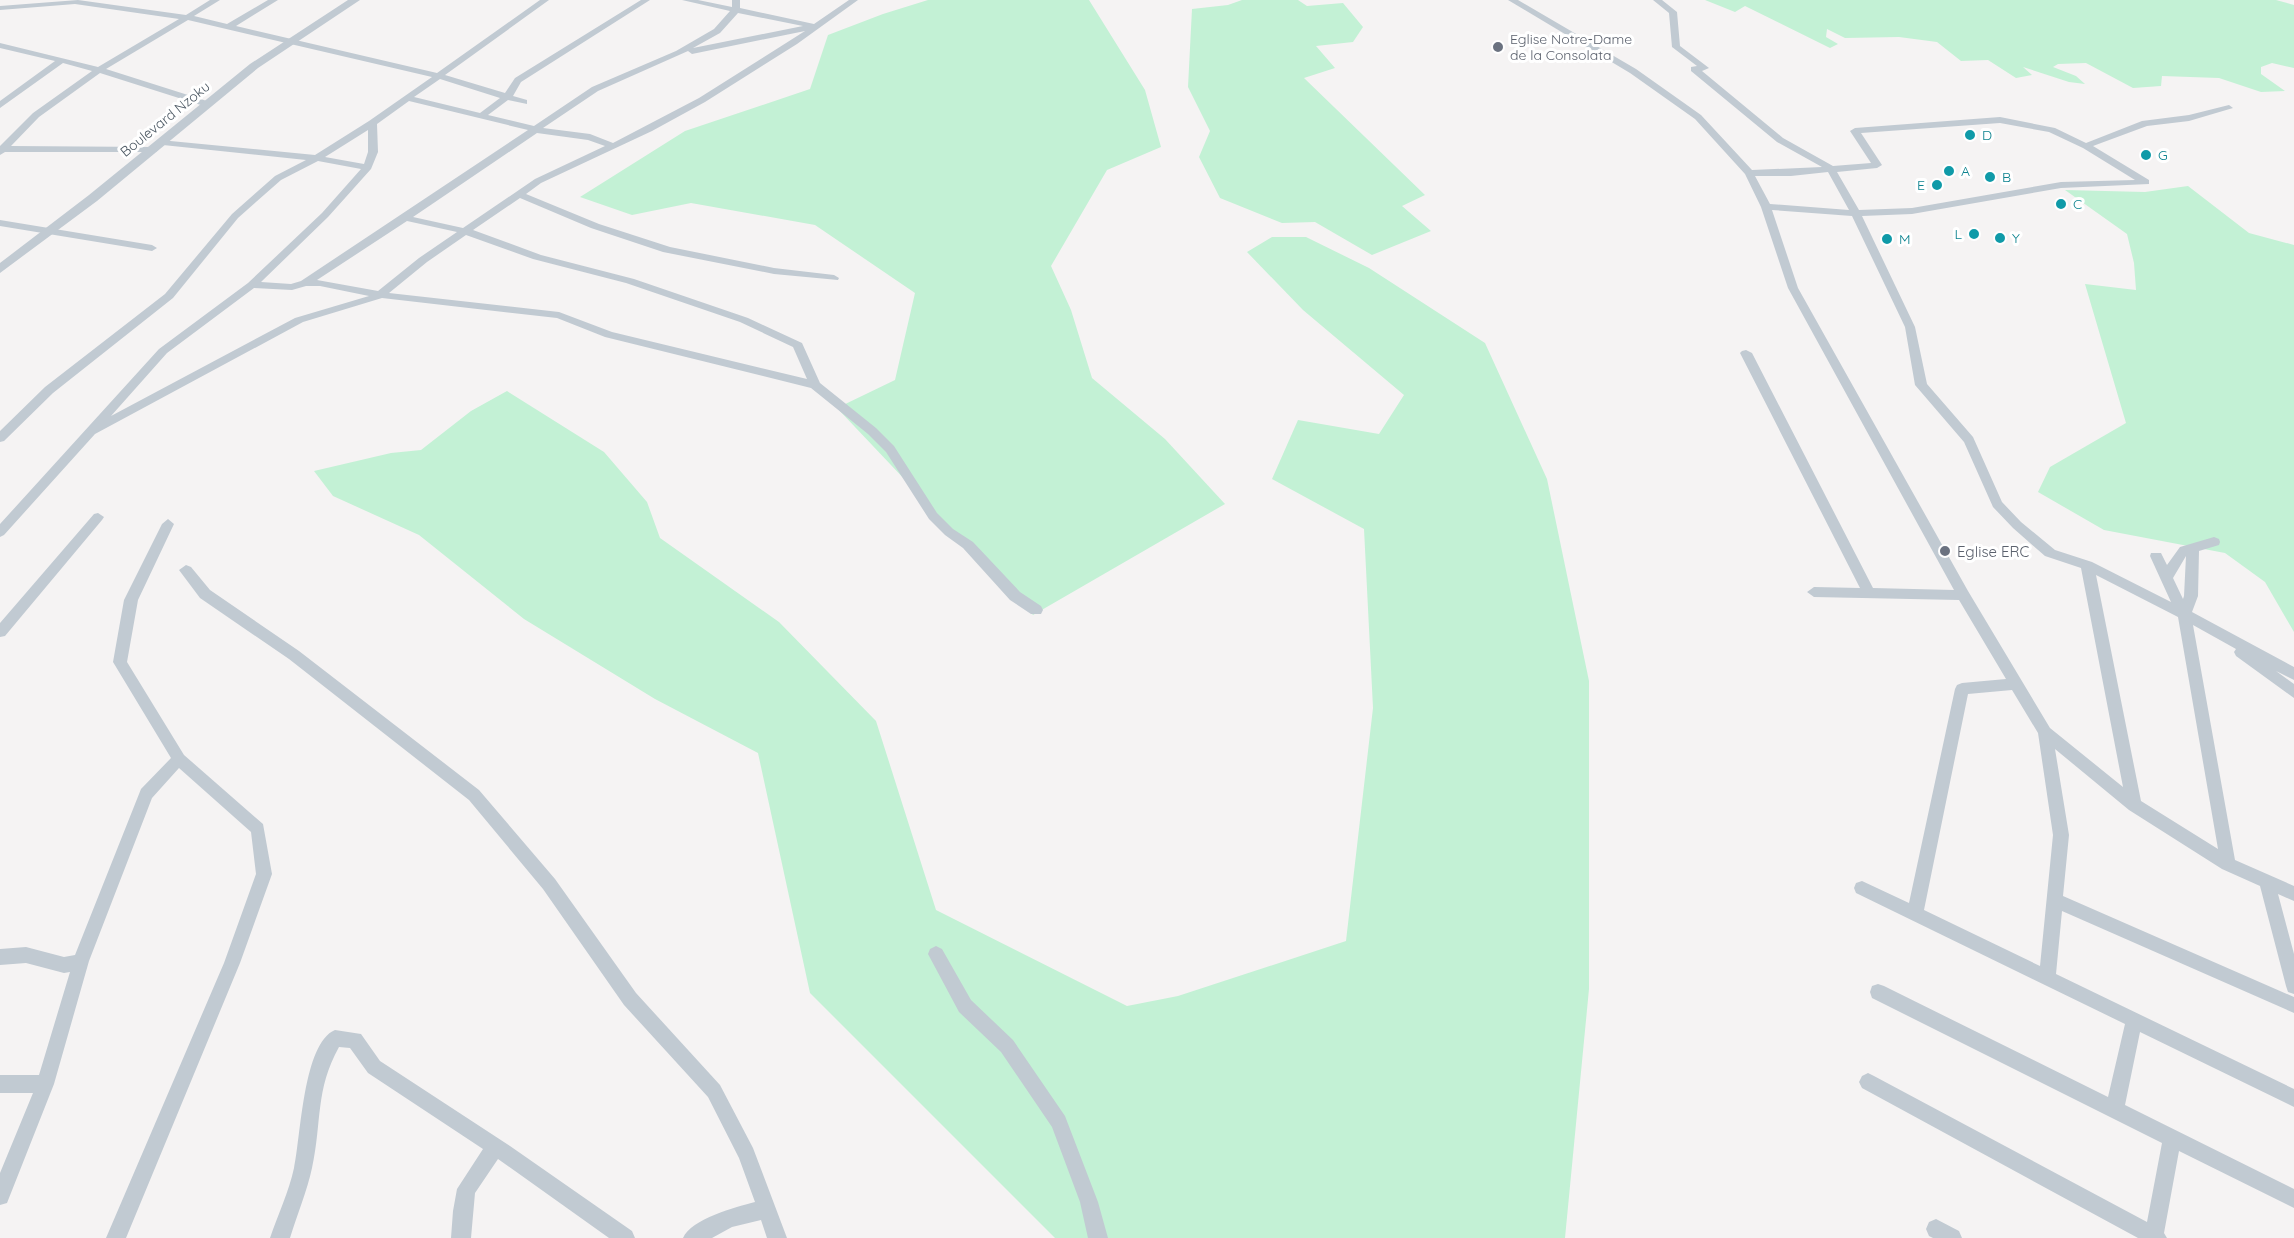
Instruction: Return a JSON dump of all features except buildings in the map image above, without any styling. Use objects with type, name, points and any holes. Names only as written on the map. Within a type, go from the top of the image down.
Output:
[{"type":"street","points":[[102,6],[112,0]]},
{"type":"street","points":[[1,150],[36,115],[99,70],[216,0]]},
{"type":"street","points":[[230,26],[274,0]]},
{"type":"street","name":"Boulevard Nzoku","points":[[0,268],[153,150],[254,66],[355,0]]},
{"type":"street","points":[[0,438],[49,390],[170,296],[236,216],[278,178],[317,159],[372,123],[545,0]]},
{"type":"street","points":[[480,117],[508,96],[518,80],[646,0]]},
{"type":"street","points":[[686,0],[736,5],[816,26]]},
{"type":"street","points":[[92,431],[299,320],[380,296],[423,260],[538,181],[613,146],[702,100],[852,0]]},
{"type":"street","points":[[1512,0],[1633,71],[1698,117],[1749,173],[1767,207],[1792,288],[1963,595],[2045,732],[2134,805],[2228,864],[2294,894]]},
{"type":"street","points":[[1657,0],[1673,12],[1676,47],[1705,68],[1694,69],[1780,140],[1830,168],[1856,213],[1910,327],[1921,385],[1974,447],[1997,504],[2042,548],[2086,565],[2184,614],[2294,674]]},
{"type":"street","points":[[0,8],[75,2],[186,18],[230,26],[440,76],[524,102]]},
{"type":"street","points":[[252,285],[292,287],[305,283],[405,219],[595,89],[679,53],[717,31],[736,5]]},
{"type":"street","points":[[679,53],[816,26]]},
{"type":"street","points":[[0,45],[99,70],[207,104]]},
{"type":"street","points":[[0,105],[61,61]]},
{"type":"street","points":[[408,98],[537,130],[590,137],[613,146]]},
{"type":"street","points":[[2086,146],[2145,123],[2189,118],[2229,108]]},
{"type":"street","points":[[1749,173],[1791,173],[1877,165],[1856,131],[2000,120],[2052,130],[2086,146],[2146,182],[2061,185],[1912,211],[1856,213],[1767,207]]},
{"type":"street","points":[[0,532],[163,351],[252,285],[325,215],[368,167],[373,152],[372,123]]},
{"type":"street","points":[[163,142],[368,167]]},
{"type":"street","points":[[1,150],[153,150]]},
{"type":"street","points":[[519,194],[595,226],[667,250],[774,271],[834,278]]},
{"type":"street","points":[[405,219],[465,231],[537,257],[630,280],[744,320],[798,345],[815,385]]},
{"type":"street","points":[[0,223],[152,248]]},
{"type":"street","points":[[305,283],[320,283],[380,296],[559,315],[609,335],[815,385],[872,431],[890,449],[933,516],[949,532],[968,545],[1015,596],[1036,610]]},
{"type":"street","points":[[1746,353],[1869,593]]},
{"type":"street","points":[[0,632],[98,518]]},
{"type":"street","points":[[116,1238],[232,963],[264,874],[258,829],[179,759],[120,662],[131,600],[168,524]]},
{"type":"street","points":[[2214,542],[2158,559],[2184,614],[2228,864]]},
{"type":"street","points":[[2184,614],[2191,596],[2193,547]]},
{"type":"street","points":[[2167,577],[2180,553]]},
{"type":"street","points":[[2086,565],[2134,805]]},
{"type":"street","points":[[186,570],[205,594],[294,655],[474,795],[549,884],[630,999],[714,1091],[747,1154],[777,1238]]},
{"type":"street","points":[[2137,579],[2152,593],[2184,614]]},
{"type":"street","points":[[1814,592],[1963,595]]},
{"type":"street","points":[[2228,638],[2241,652],[2291,689]]},
{"type":"street","points":[[1915,914],[1962,689],[2016,684]]},
{"type":"street","points":[[2045,732],[2061,834],[2048,978]]},
{"type":"street","points":[[0,1196],[45,1084],[81,961],[146,794],[179,759]]},
{"type":"street","points":[[2267,882],[2294,986]]},
{"type":"street","points":[[1862,888],[2294,1098]]},
{"type":"street","points":[[2055,900],[2294,1005]]},
{"type":"street","points":[[936,954],[965,1006],[1007,1046],[1059,1122],[1089,1202],[1098,1238]]},
{"type":"street","points":[[0,957],[26,955],[64,965],[81,961]]},
{"type":"street","points":[[1878,992],[2294,1199]]},
{"type":"street","points":[[2115,1108],[2134,1021]]},
{"type":"street","points":[[280,1238],[303,1168],[313,1089],[322,1061],[335,1038],[355,1040],[374,1067],[626,1238]]},
{"type":"street","points":[[1868,1082],[2155,1237],[2172,1138]]},
{"type":"street","points":[[0,1084],[45,1084]]},
{"type":"street","points":[[452,1238],[462,1211],[466,1189],[495,1147]]},
{"type":"street","points":[[693,1238],[729,1218],[766,1209]]},
{"type":"street","points":[[462,1211],[462,1238]]},
{"type":"green space","points":[[928,0],[1089,0],[1145,90],[1161,147],[1107,170],[1051,266],[1071,310],[1092,378],[1165,439],[1225,504],[1033,615],[837,408],[895,380],[915,293],[815,225],[691,203],[632,215],[580,197],[685,131],[810,89],[828,35]]},
{"type":"green space","points":[[1242,0],[1298,0],[1307,6],[1343,3],[1363,27],[1353,42],[1316,46],[1335,68],[1304,78],[1425,195],[1402,206],[1431,231],[1372,255],[1315,222],[1282,223],[1220,198],[1199,157],[1210,131],[1188,87],[1192,9],[1228,5]]},
{"type":"green space","points":[[1705,0],[2276,0],[2294,5],[2294,68],[2272,63],[2261,67],[2261,74],[2285,91],[2261,92],[2219,78],[2162,76],[2161,86],[2133,88],[2086,63],[2058,64],[2053,67],[2076,76],[2085,84],[2069,82],[2023,67],[2032,75],[2016,78],[1988,60],[1961,61],[1937,42],[1899,37],[1845,38],[1827,29],[1826,37],[1838,44],[1830,48],[1745,6],[1735,12]]},
{"type":"green space","points":[[2188,186],[2249,233],[2294,245],[2294,632],[2265,582],[2225,553],[2104,530],[2038,492],[2050,467],[2126,423],[2085,284],[2136,290],[2134,263],[2127,234],[2065,190],[2145,192]]},
{"type":"green space","points":[[1272,237],[1306,237],[1369,268],[1485,343],[1547,479],[1589,681],[1589,989],[1565,1238],[1055,1238],[810,993],[758,753],[655,699],[524,619],[419,535],[333,496],[314,471],[391,453],[421,450],[471,411],[507,391],[604,452],[647,502],[660,538],[779,622],[876,721],[936,910],[1127,1006],[1178,996],[1346,941],[1373,708],[1364,529],[1272,479],[1298,420],[1379,434],[1404,395],[1303,310],[1247,252]]},
{"type":"place","name":"Eglise Notre-Dame de la Consolata","points":[[1498,47]]},
{"type":"place","name":"D","points":[[1970,135]]},
{"type":"place","name":"G","points":[[2146,155]]},
{"type":"place","name":"A","points":[[1949,171]]},
{"type":"place","name":"B","points":[[1990,177]]},
{"type":"place","name":"E","points":[[1937,185]]},
{"type":"place","name":"C","points":[[2061,204]]},
{"type":"place","name":"L","points":[[1974,234]]},
{"type":"place","name":"Y","points":[[2000,238]]},
{"type":"place","name":"M","points":[[1887,239]]},
{"type":"place","name":"Eglise ERC","points":[[1945,551]]}]
